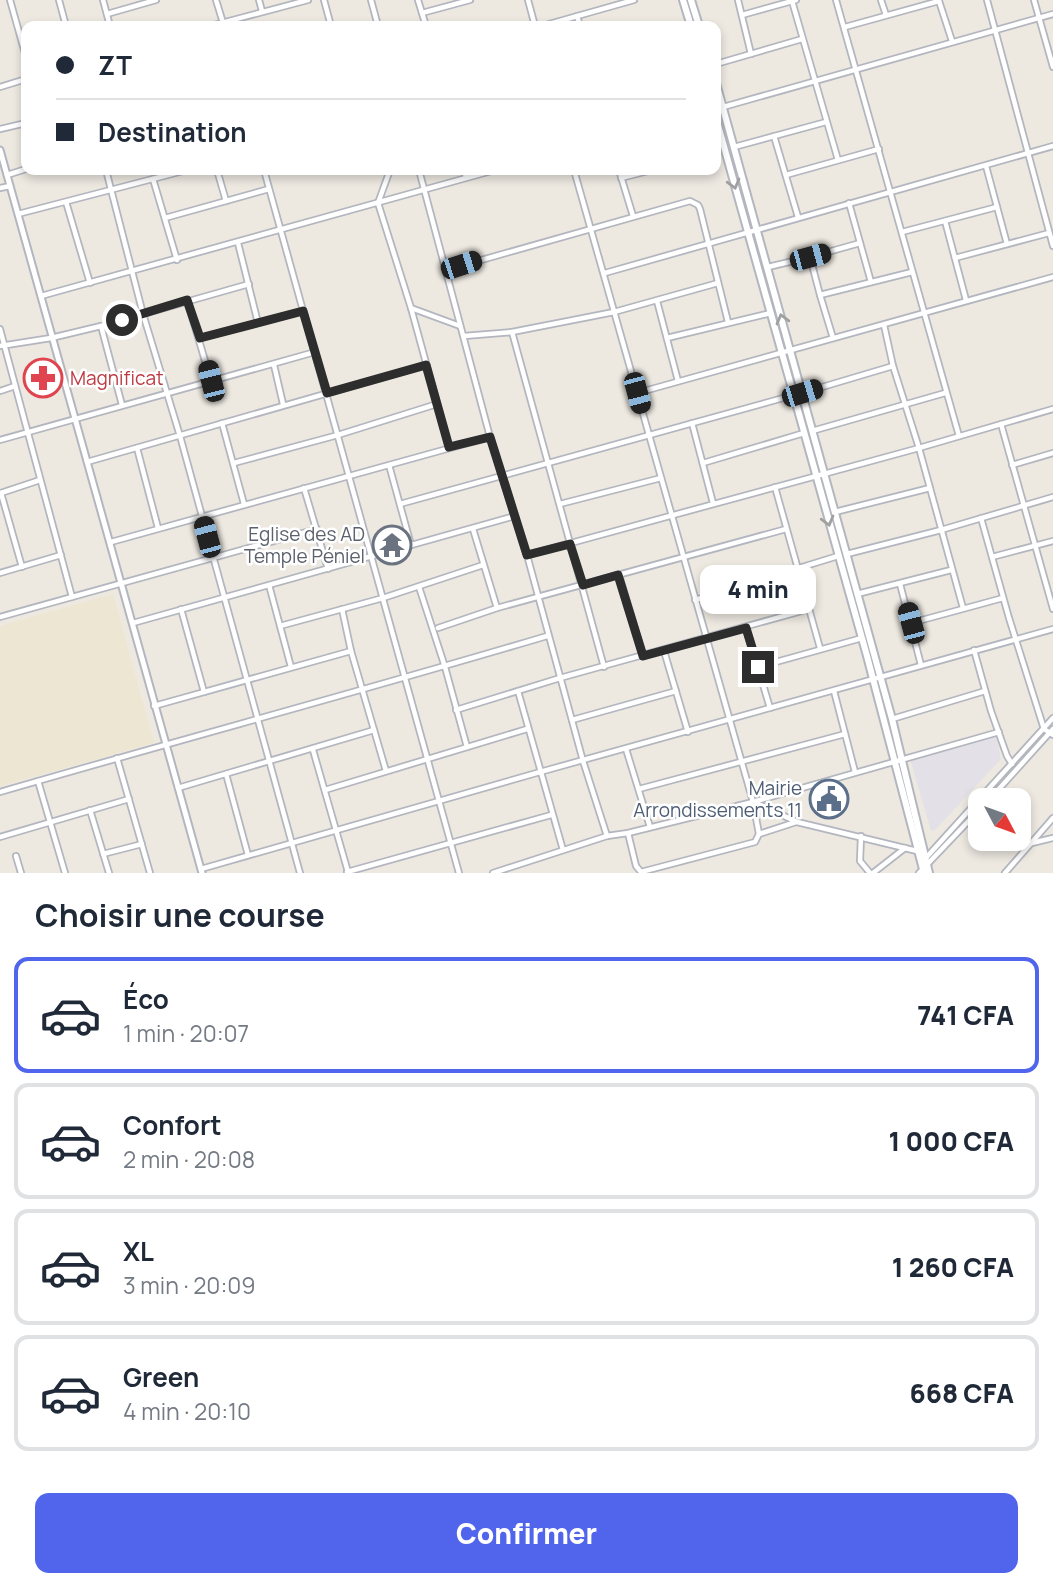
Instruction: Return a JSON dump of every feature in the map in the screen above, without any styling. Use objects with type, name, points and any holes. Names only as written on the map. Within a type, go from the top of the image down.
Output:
[{"type":"main road","points":[[683,0],[689,21]]},
{"type":"main road","points":[[691,0],[697,21]]},
{"type":"main road","points":[[721,113],[734,147],[802,393],[808,432],[838,556],[862,638],[892,719],[917,851],[924,868]]},
{"type":"main road","points":[[721,135],[781,353],[808,432]]},
{"type":"main road","points":[[819,474],[835,512],[857,594],[924,868]]},
{"type":"street","points":[[10,0],[21,39]]},
{"type":"street","points":[[59,0],[65,21]]},
{"type":"street","points":[[103,0],[109,21]]},
{"type":"street","points":[[107,14],[156,0]]},
{"type":"street","points":[[216,0],[222,21]]},
{"type":"street","points":[[259,0],[262,11]]},
{"type":"street","points":[[232,21],[308,0]]},
{"type":"street","points":[[324,0],[330,21]]},
{"type":"street","points":[[371,0],[377,21]]},
{"type":"street","points":[[418,0],[424,21]]},
{"type":"street","points":[[422,13],[470,0]]},
{"type":"street","points":[[528,0],[534,21]]},
{"type":"street","points":[[560,21],[634,0]]},
{"type":"street","points":[[738,0],[751,54]]},
{"type":"street","points":[[836,0],[958,436]]},
{"type":"street","points":[[881,0],[886,15]]},
{"type":"street","points":[[987,0],[1053,246]]},
{"type":"street","points":[[1034,0],[1053,66]]},
{"type":"street","points":[[742,15],[794,1],[802,38],[838,160]]},
{"type":"street","points":[[845,27],[939,1],[952,41]]},
{"type":"street","points":[[721,107],[1053,14]]},
{"type":"street","points":[[577,16],[578,21]]},
{"type":"street","points":[[721,63],[802,38]]},
{"type":"street","points":[[0,87],[21,81]]},
{"type":"street","points":[[734,147],[826,122]]},
{"type":"street","points":[[0,130],[21,124]]},
{"type":"street","points":[[774,136],[798,217]]},
{"type":"street","points":[[605,274],[1053,146]]},
{"type":"street","points":[[721,150],[725,149]]},
{"type":"street","points":[[786,176],[879,149]]},
{"type":"street","points":[[0,150],[51,338],[111,542],[164,744],[202,871],[292,842],[1053,629]]},
{"type":"street","points":[[986,166],[1007,244]]},
{"type":"street","points":[[7,175],[21,171]]},
{"type":"street","points":[[107,175],[143,314],[180,436],[300,873]]},
{"type":"street","points":[[18,215],[168,175]]},
{"type":"street","points":[[218,175],[226,201]]},
{"type":"street","points":[[265,175],[459,873]]},
{"type":"street","points":[[388,175],[378,203],[411,308],[449,447]]},
{"type":"street","points":[[421,175],[490,437],[527,555],[547,636],[607,836]]},
{"type":"street","points":[[40,297],[474,175]]},
{"type":"street","points":[[575,175],[760,834]]},
{"type":"street","points":[[620,175],[633,216]]},
{"type":"street","points":[[621,178],[633,175]]},
{"type":"street","points":[[153,179],[177,260]]},
{"type":"street","points":[[0,188],[10,186]]},
{"type":"street","points":[[165,218],[269,189]]},
{"type":"street","points":[[66,202],[90,283]]},
{"type":"street","points":[[446,270],[684,202],[695,202],[700,209],[728,322]]},
{"type":"street","points":[[849,203],[871,282]]},
{"type":"street","points":[[902,232],[997,207]]},
{"type":"street","points":[[945,221],[965,300]]},
{"type":"street","points":[[955,258],[1049,233]]},
{"type":"street","points":[[238,243],[258,323]]},
{"type":"street","points":[[768,267],[860,243]]},
{"type":"street","points":[[810,257],[832,338]]},
{"type":"street","points":[[820,295],[912,272]]},
{"type":"street","points":[[637,393],[1053,277]]},
{"type":"street","points":[[464,337],[614,312],[718,283]]},
{"type":"street","points":[[2,346],[101,326],[249,284]]},
{"type":"street","points":[[187,300],[211,381]]},
{"type":"street","points":[[657,301],[678,381]]},
{"type":"street","points":[[411,308],[461,326]]},
{"type":"street","points":[[200,338],[303,311]]},
{"type":"street","points":[[667,338],[771,313]]},
{"type":"street","points":[[884,325],[893,366],[919,448],[963,608]]},
{"type":"street","points":[[101,326],[122,405]]},
{"type":"street","points":[[0,329],[2,346],[72,597]]},
{"type":"street","points":[[512,331],[604,667]]},
{"type":"street","points":[[0,440],[315,352]]},
{"type":"street","points":[[274,365],[283,404]]},
{"type":"street","points":[[87,462],[426,365]]},
{"type":"street","points":[[802,393],[893,366]]},
{"type":"street","points":[[0,391],[15,386]]},
{"type":"street","points":[[703,463],[945,393]]},
{"type":"street","points":[[400,505],[794,395]]},
{"type":"street","points":[[234,463],[338,435],[437,404]]},
{"type":"street","points":[[527,555],[1053,409]]},
{"type":"street","points":[[222,423],[244,504]]},
{"type":"street","points":[[692,423],[713,503]]},
{"type":"street","points":[[1001,424],[1035,546],[1050,587],[1053,609]]},
{"type":"street","points":[[111,542],[490,437]]},
{"type":"street","points":[[136,448],[158,528]]},
{"type":"street","points":[[1012,465],[1053,453]]},
{"type":"street","points":[[389,464],[411,545]]},
{"type":"street","points":[[560,504],[661,478]]},
{"type":"street","points":[[22,567],[0,493],[40,480]]},
{"type":"street","points":[[775,487],[820,648]]},
{"type":"street","points":[[304,488],[328,569]]},
{"type":"street","points":[[835,512],[930,488]]},
{"type":"street","points":[[846,554],[1053,498]]},
{"type":"street","points":[[133,623],[515,516]]},
{"type":"street","points":[[981,518],[1044,729]]},
{"type":"street","points":[[0,617],[317,529]]},
{"type":"street","points":[[473,529],[497,608]]},
{"type":"street","points":[[438,628],[497,608],[786,529]]},
{"type":"street","points":[[992,557],[1053,541]]},
{"type":"street","points":[[0,573],[61,555]]},
{"type":"street","points":[[695,600],[838,556]]},
{"type":"street","points":[[279,626],[383,598],[483,565]]},
{"type":"street","points":[[857,594],[951,570]]},
{"type":"street","points":[[618,575],[643,656]]},
{"type":"street","points":[[900,584],[921,665]]},
{"type":"street","points":[[269,585],[291,667]]},
{"type":"street","points":[[419,587],[467,747]]},
{"type":"street","points":[[911,623],[1003,598]]},
{"type":"street","points":[[181,609],[204,692]]},
{"type":"street","points":[[342,609],[386,771]]},
{"type":"street","points":[[456,710],[560,678],[809,609]]},
{"type":"street","points":[[746,628],[770,708]]},
{"type":"street","points":[[0,792],[164,744],[363,691],[547,636]]},
{"type":"street","points":[[758,667],[862,638]]},
{"type":"street","points":[[154,706],[351,650]]},
{"type":"street","points":[[974,650],[985,691],[1012,764]]},
{"type":"street","points":[[664,651],[688,732]]},
{"type":"street","points":[[518,691],[563,850]]},
{"type":"street","points":[[572,720],[676,691]]},
{"type":"street","points":[[834,691],[855,772]]},
{"type":"street","points":[[892,719],[985,691]]},
{"type":"street","points":[[924,868],[1053,718]]},
{"type":"street","points":[[325,790],[527,729]]},
{"type":"street","points":[[1000,788],[1052,732],[1044,729]]},
{"type":"street","points":[[178,788],[374,730]]},
{"type":"street","points":[[493,873],[503,872],[607,836],[628,834],[753,802],[999,732]]},
{"type":"street","points":[[639,789],[845,734]]},
{"type":"street","points":[[626,749],[650,827]]},
{"type":"street","points":[[313,750],[348,872],[551,815]]},
{"type":"street","points":[[117,758],[150,873]]},
{"type":"street","points":[[226,774],[248,855]]},
{"type":"street","points":[[38,781],[65,873]]},
{"type":"street","points":[[0,837],[129,799]]},
{"type":"street","points":[[753,802],[797,822],[917,851]]},
{"type":"street","points":[[90,810],[108,873]]},
{"type":"street","points":[[1031,843],[1053,818]]},
{"type":"street","points":[[628,834],[636,866],[641,872],[755,842],[760,834],[797,822]]},
{"type":"street","points":[[924,868],[968,822]]},
{"type":"street","points":[[861,836],[860,861],[872,873],[906,848]]},
{"type":"street","points":[[1031,843],[1053,838]]},
{"type":"street","points":[[103,854],[142,844]]},
{"type":"street","points":[[1005,873],[1024,851]]},
{"type":"street","points":[[16,856],[21,873]]},
{"type":"shaded area","points":[[113,594],[154,743],[0,786],[0,626]]},
{"type":"shaded area","points":[[996,735],[1001,759],[974,788],[968,788],[968,794],[931,831],[910,759]]},
{"type":"place","name":"Magnificat","points":[[43,378]]},
{"type":"place","name":"Eglise des AD Temple Péniel","points":[[392,545]]},
{"type":"place","name":"Mairie Arrondissements 11","points":[[829,799]]},
{"type":"route","points":[[122,320],[187,300],[200,338],[303,311],[327,393],[426,365],[449,447],[490,437],[527,555],[570,544],[583,585],[618,575],[643,656],[746,628],[758,667]]}]
